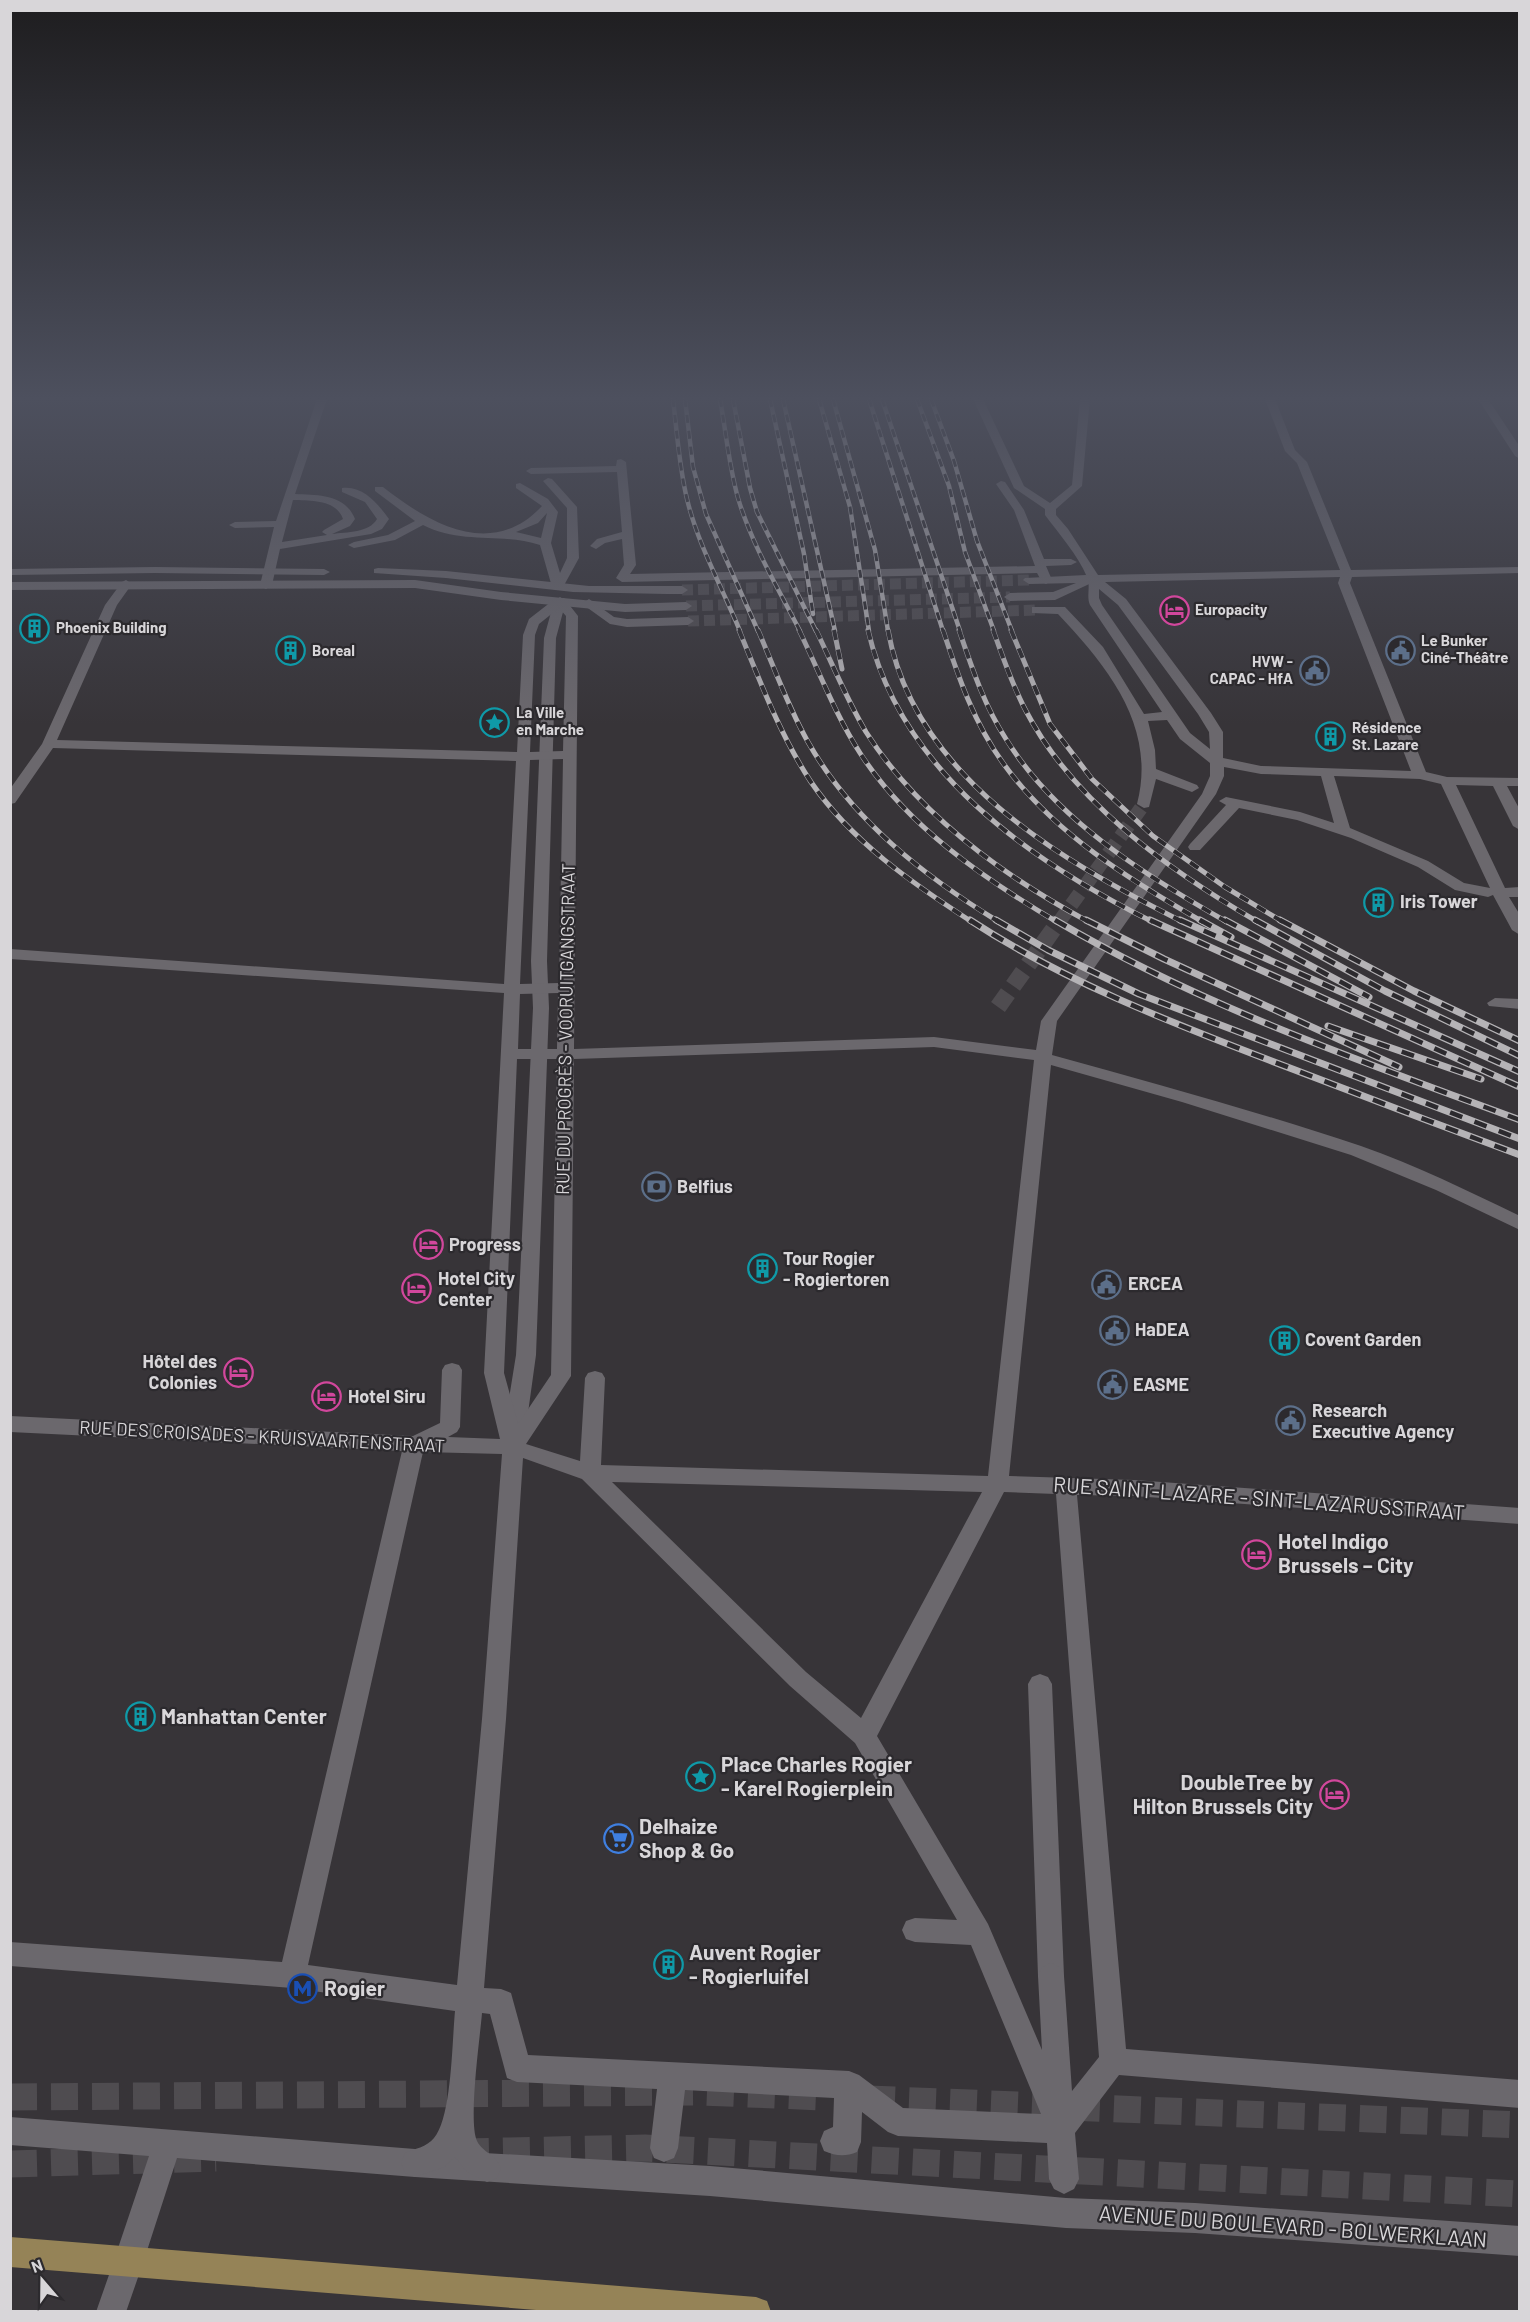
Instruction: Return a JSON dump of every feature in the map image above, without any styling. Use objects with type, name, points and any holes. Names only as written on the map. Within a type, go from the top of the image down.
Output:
[{"type":"main road","points":[[10,2252],[600,2305],[756,2312]]},
{"type":"street","points":[[266,585],[285,507]]},
{"type":"street","points":[[274,547],[333,531],[346,524],[350,519],[342,507]]},
{"type":"street","points":[[274,547],[367,532],[378,527],[383,519],[374,507]]},
{"type":"street","points":[[402,507],[421,522],[452,533],[469,535],[506,533],[527,536],[545,543]]},
{"type":"street","points":[[506,533],[534,521],[547,507]]},
{"type":"street","points":[[549,507],[553,512],[545,543],[559,594]]},
{"type":"street","points":[[488,2168],[472,2160],[462,2145],[460,2109],[494,1719],[513,1447],[494,1373],[529,635],[533,622],[559,594],[573,558],[572,507]]},
{"type":"street","points":[[624,507],[630,565],[622,578],[1043,571],[1094,579],[1520,570]]},
{"type":"street","points":[[1017,507],[1043,571]]},
{"type":"street","points":[[1320,507],[1347,574],[1344,583],[1420,775]]},
{"type":"street","points":[[864,1736],[998,1483],[1043,1058],[1049,1021],[1200,808],[1217,776],[1216,732],[1122,603],[1094,579],[1064,531],[1050,515],[1051,508]]},
{"type":"street","points":[[237,522],[281,521]]},
{"type":"street","points":[[274,547],[365,544],[391,538],[421,522]]},
{"type":"street","points":[[596,546],[600,542],[627,534]]},
{"type":"street","points":[[1029,580],[1043,571],[1071,562]]},
{"type":"street","points":[[10,572],[334,572]]},
{"type":"street","points":[[370,572],[448,573],[559,594],[590,603],[625,608],[686,606]]},
{"type":"street","points":[[1010,597],[1055,596],[1094,579]]},
{"type":"street","points":[[1094,579],[1093,598],[1096,605],[1185,736],[1216,761],[1261,770],[1420,775],[1447,781],[1520,782]]},
{"type":"street","points":[[10,800],[49,744],[111,605],[126,584]]},
{"type":"street","points":[[10,586],[414,584],[501,596],[682,590]]},
{"type":"street","name":"RUE DU PROGRÈS - VOORUITGANGSTRAAT","points":[[513,1447],[561,1376],[572,616],[559,594]]},
{"type":"street","name":"RUE DU PROGRÈS - VOORUITGANGSTRAAT","points":[[513,1447],[526,1346],[551,634],[559,594]]},
{"type":"street","points":[[590,603],[610,620],[627,623],[688,621]]},
{"type":"street","points":[[1036,610],[1061,610],[1099,650],[1140,718],[1148,743],[1151,772],[1144,804]]},
{"type":"street","points":[[1074,624],[1102,622]]},
{"type":"street","points":[[1140,718],[1166,716]]},
{"type":"street","points":[[49,744],[524,756],[569,755]]},
{"type":"street","points":[[1151,772],[1192,788]]},
{"type":"street","points":[[1327,777],[1344,831]]},
{"type":"street","points":[[1447,781],[1499,892],[1520,930]]},
{"type":"street","points":[[1500,785],[1520,826]]},
{"type":"street","points":[[1195,847],[1231,802],[1300,816],[1344,831],[1423,864],[1460,887],[1488,892]]},
{"type":"street","points":[[10,954],[512,989],[566,988]]},
{"type":"street","points":[[1496,1003],[1520,1004]]},
{"type":"street","points":[[510,1054],[565,1055],[934,1042],[995,1048],[1043,1058],[1188,1098],[1357,1152],[1442,1186],[1520,1224]]},
{"type":"street","points":[[292,1975],[414,1445],[450,1427],[452,1370]]},
{"type":"street","points":[[595,1378],[590,1473],[798,1679],[864,1736],[979,1933],[1060,2129]]},
{"type":"street","name":"RUE DES CROISADES - KRUISVAARTENSTRAAT","points":[[10,1424],[414,1445],[513,1447],[590,1473]]},
{"type":"street","name":"RUE SAINT-LAZARE - SINT-LAZARUSSTRAAT","points":[[590,1473],[1134,1488],[1520,1516]]},
{"type":"street","points":[[1060,2129],[1113,2061],[1066,1487]]},
{"type":"street","points":[[1040,1684],[1051,1976],[1064,2179]]},
{"type":"street","points":[[915,1930],[979,1933]]},
{"type":"street","points":[[10,1954],[292,1975],[468,2000],[501,2002],[517,2068],[849,2085],[898,2122],[1060,2129]]},
{"type":"street","points":[[1113,2061],[1520,2094]]},
{"type":"street","points":[[664,2148],[673,2076]]},
{"type":"street","points":[[834,2141],[847,2142],[849,2085]]},
{"type":"street","points":[[415,2163],[435,2157],[448,2144],[460,2109]]},
{"type":"street","points":[[10,2131],[488,2168]]},
{"type":"street","points":[[111,2312],[166,2144]]},
{"type":"street","name":"AVENUE DU BOULEVARD - BOLWERKLAAN","points":[[488,2168],[710,2181],[1066,2213],[1195,2218],[1520,2241]]},
{"type":"tunnel","points":[[682,590],[1029,580]]},
{"type":"tunnel","points":[[686,606],[1010,597]]},
{"type":"tunnel","points":[[688,621],[1036,610]]},
{"type":"tunnel","points":[[1059,922],[1144,804]]},
{"type":"tunnel","points":[[998,1007],[1060,920]]},
{"type":"tunnel","points":[[10,2097],[703,2092],[822,2097]]},
{"type":"tunnel","points":[[868,2099],[1520,2125]]},
{"type":"tunnel","points":[[462,2152],[645,2148],[1520,2194]]},
{"type":"tunnel","points":[[10,2164],[216,2158]]},
{"type":"railway","points":[[689,507],[704,549],[740,631]]},
{"type":"railway","points":[[704,507],[758,631]]},
{"type":"railway","points":[[741,507],[750,533],[800,631]]},
{"type":"railway","points":[[756,507],[816,631]]},
{"type":"railway","points":[[794,507],[813,614]]},
{"type":"railway","points":[[807,507],[835,631]]},
{"type":"railway","points":[[850,507],[869,631]]},
{"type":"railway","points":[[863,507],[875,550],[888,631]]},
{"type":"railway","points":[[904,507],[943,631]]},
{"type":"railway","points":[[918,507],[960,631]]},
{"type":"railway","points":[[954,507],[965,552],[994,631]]},
{"type":"railway","points":[[967,507],[977,541],[1012,631]]},
{"type":"railway","points":[[739,630],[771,708],[790,746],[827,804],[884,860],[972,922]]},
{"type":"railway","points":[[758,630],[801,729],[846,797],[892,844],[917,865],[999,922]]},
{"type":"railway","points":[[799,630],[851,738],[879,779],[900,804],[948,848],[1002,887],[1057,922]]},
{"type":"railway","points":[[816,630],[866,732],[911,790],[965,841],[995,864],[1025,885],[1089,922]]},
{"type":"railway","points":[[834,630],[842,669]]},
{"type":"railway","points":[[868,630],[885,681],[909,727],[940,769],[977,806],[1017,840],[1061,871],[1153,922]]},
{"type":"railway","points":[[888,630],[903,682],[928,729],[960,771],[999,808],[1042,841],[1089,871],[1183,922]]},
{"type":"railway","points":[[943,630],[975,715],[993,748],[1023,788],[1069,833],[1094,853],[1203,922]]},
{"type":"railway","points":[[959,630],[979,686],[998,726],[1027,768],[1050,795],[1105,844],[1165,885],[1227,922]]},
{"type":"railway","points":[[993,630],[1026,711],[1046,744],[1070,776],[1097,805],[1159,857],[1258,922]]},
{"type":"railway","points":[[1011,630],[1050,724],[1092,779],[1153,836],[1225,887],[1283,922]]},
{"type":"railway","points":[[970,920],[1041,962],[1116,998],[1269,1060],[1520,1155]]},
{"type":"railway","points":[[996,920],[1048,950],[1139,994],[1520,1139]]},
{"type":"railway","points":[[1055,920],[1110,951],[1224,1006],[1341,1053],[1520,1120]]},
{"type":"railway","points":[[1086,920],[1164,959],[1399,1067]]},
{"type":"railway","points":[[1150,920],[1520,1087]]},
{"type":"railway","points":[[1180,920],[1520,1072]]},
{"type":"railway","points":[[1200,920],[1231,937]]},
{"type":"railway","points":[[1225,920],[1369,997]]},
{"type":"railway","points":[[1255,920],[1385,991],[1520,1056]]},
{"type":"railway","points":[[1280,920],[1414,991],[1520,1041]]},
{"type":"railway","points":[[1328,1026],[1481,1079]]},
{"type":"place","name":"Europacity","points":[[1174,610]]},
{"type":"place","name":"Phoenix Building","points":[[35,628]]},
{"type":"place","name":"Le Bunker Ciné-Théâtre","points":[[1400,650]]},
{"type":"place","name":"Boreal","points":[[291,651]]},
{"type":"place","name":"HVW - CAPAC - HfA","points":[[1314,671]]},
{"type":"place","name":"La Ville en Marche","points":[[495,722]]},
{"type":"place","name":"Résidence St. Lazare","points":[[1331,737]]},
{"type":"place","name":"Iris Tower","points":[[1379,902]]},
{"type":"place","name":"Belfius","points":[[656,1187]]},
{"type":"place","name":"Progress","points":[[428,1245]]},
{"type":"place","name":"Tour Rogier - Rogiertoren","points":[[762,1269]]},
{"type":"place","name":"ERCEA","points":[[1107,1284]]},
{"type":"place","name":"Hotel City Center","points":[[417,1289]]},
{"type":"place","name":"HaDEA","points":[[1114,1330]]},
{"type":"place","name":"Covent Garden","points":[[1284,1340]]},
{"type":"place","name":"Hôtel des Colonies","points":[[238,1372]]},
{"type":"place","name":"EASME","points":[[1112,1385]]},
{"type":"place","name":"Hotel Siru","points":[[327,1397]]},
{"type":"place","name":"Research Executive Agency","points":[[1291,1421]]},
{"type":"place","name":"Hotel Indigo Brussels – City","points":[[1257,1554]]},
{"type":"place","name":"Manhattan Center","points":[[140,1717]]},
{"type":"place","name":"Place Charles Rogier - Karel Rogierplein","points":[[700,1777]]},
{"type":"place","name":"DoubleTree by Hilton Brussels City","points":[[1334,1795]]},
{"type":"place","name":"Delhaize Shop & Go","points":[[618,1839]]},
{"type":"place","name":"Auvent Rogier - Rogierluifel","points":[[668,1965]]},
{"type":"place","name":"Rogier","points":[[303,1989]]}]
